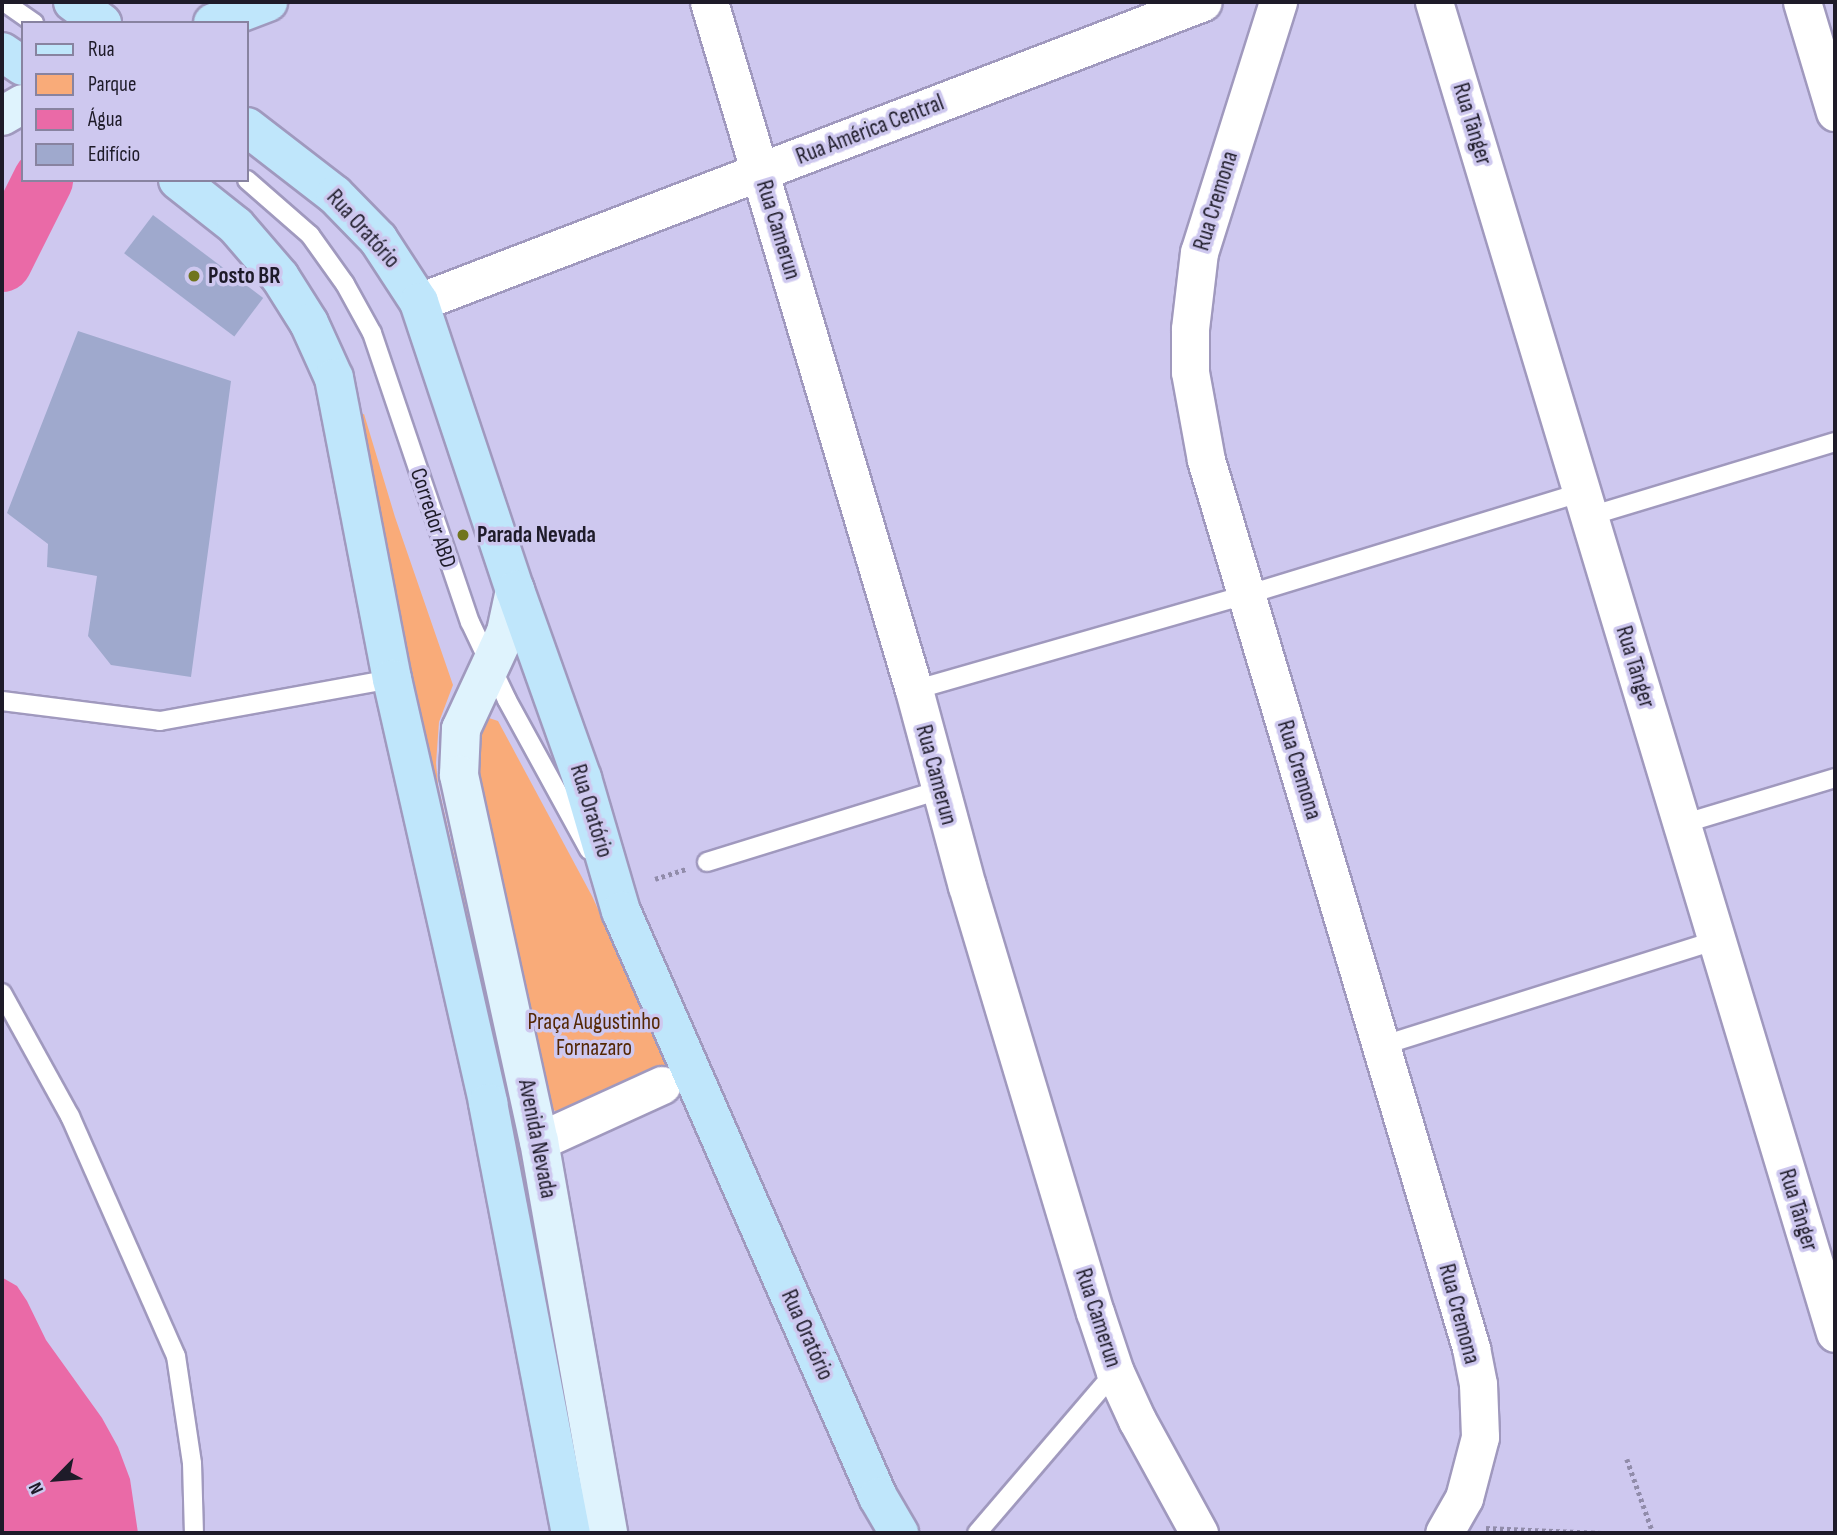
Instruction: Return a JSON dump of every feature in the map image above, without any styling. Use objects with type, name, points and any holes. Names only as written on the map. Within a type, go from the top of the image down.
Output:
[{"type":"main road","points":[[73,2],[99,21]]},
{"type":"main road","points":[[218,21],[268,2]]},
{"type":"main road","points":[[2,52],[21,65]]},
{"type":"main road","points":[[2,116],[21,105]]},
{"type":"main road","name":"Rua Oratório","points":[[248,128],[335,195],[378,239],[419,302],[514,590],[582,778],[621,911],[878,1497],[899,1533]]},
{"type":"main road","points":[[181,182],[236,226],[257,249],[295,300],[324,352],[341,406],[392,679]]},
{"type":"main road","name":"Avenida Nevada","points":[[514,590],[512,613],[461,729],[459,775],[539,1141],[606,1519]]},
{"type":"main road","name":"Avenida Nevada","points":[[392,679],[488,1103],[569,1522]]},
{"type":"main road","points":[[569,1522],[606,1519]]},
{"type":"street","name":"Rua Camerun","points":[[709,2],[914,690],[940,790],[1115,1372],[1199,1533]]},
{"type":"street","name":"Rua América Central","points":[[419,302],[1203,2]]},
{"type":"street","name":"Rua Cremona","points":[[1278,2],[1260,66],[1212,204],[1199,252],[1190,330],[1190,372],[1206,460],[1471,1348],[1478,1384],[1480,1437],[1465,1497],[1447,1530]]},
{"type":"street","name":"Rua Tânger","points":[[1434,2],[1835,1333]]},
{"type":"street","points":[[1802,2],[1835,112]]},
{"type":"street","points":[[539,1141],[662,1085]]},
{"type":"lane","points":[[4,2],[31,21]]},
{"type":"lane","name":"Corredor ABD","points":[[248,181],[310,235],[345,285],[372,333],[457,590],[489,665],[621,911]]},
{"type":"lane","points":[[914,690],[1586,504],[1835,442]]},
{"type":"lane","points":[[2,701],[160,721],[392,679]]},
{"type":"lane","points":[[1682,824],[1835,778]]},
{"type":"lane","points":[[707,862],[940,790]]},
{"type":"lane","points":[[1381,1046],[1717,940]]},
{"type":"lane","points":[[2,993],[70,1116],[176,1356],[192,1463],[194,1533]]},
{"type":"lane","points":[[977,1533],[1115,1372]]},
{"type":"path","points":[[1627,1459],[1653,1533]]},
{"type":"path","points":[[1447,1530],[1602,1533]]},
{"type":"green space","points":[[364,414],[395,517],[453,685],[439,722],[436,763],[438,785],[514,1117],[586,1490],[578,1491],[418,732],[358,416]]},
{"type":"green space","name":"Praça Augustinho Fornazaro","points":[[489,718],[498,721],[592,896],[669,1064],[559,1112],[553,1110],[479,784],[476,746],[483,721]]},
{"type":"water","points":[[3,1278],[17,1286],[46,1340],[102,1418],[118,1447],[130,1479],[138,1533],[2,1533]]},
{"type":"building","name":"Posto BR","points":[[153,215],[263,298],[234,336],[124,253]]},
{"type":"building","points":[[78,331],[231,381],[191,677],[111,665],[88,636],[97,576],[47,567],[48,544],[7,513]]},
{"type":"waterway","points":[[2,262],[42,182]]},
{"type":"place","name":"Posto BR","points":[[194,276]]},
{"type":"place","name":"Parada Nevada","points":[[463,535]]}]
